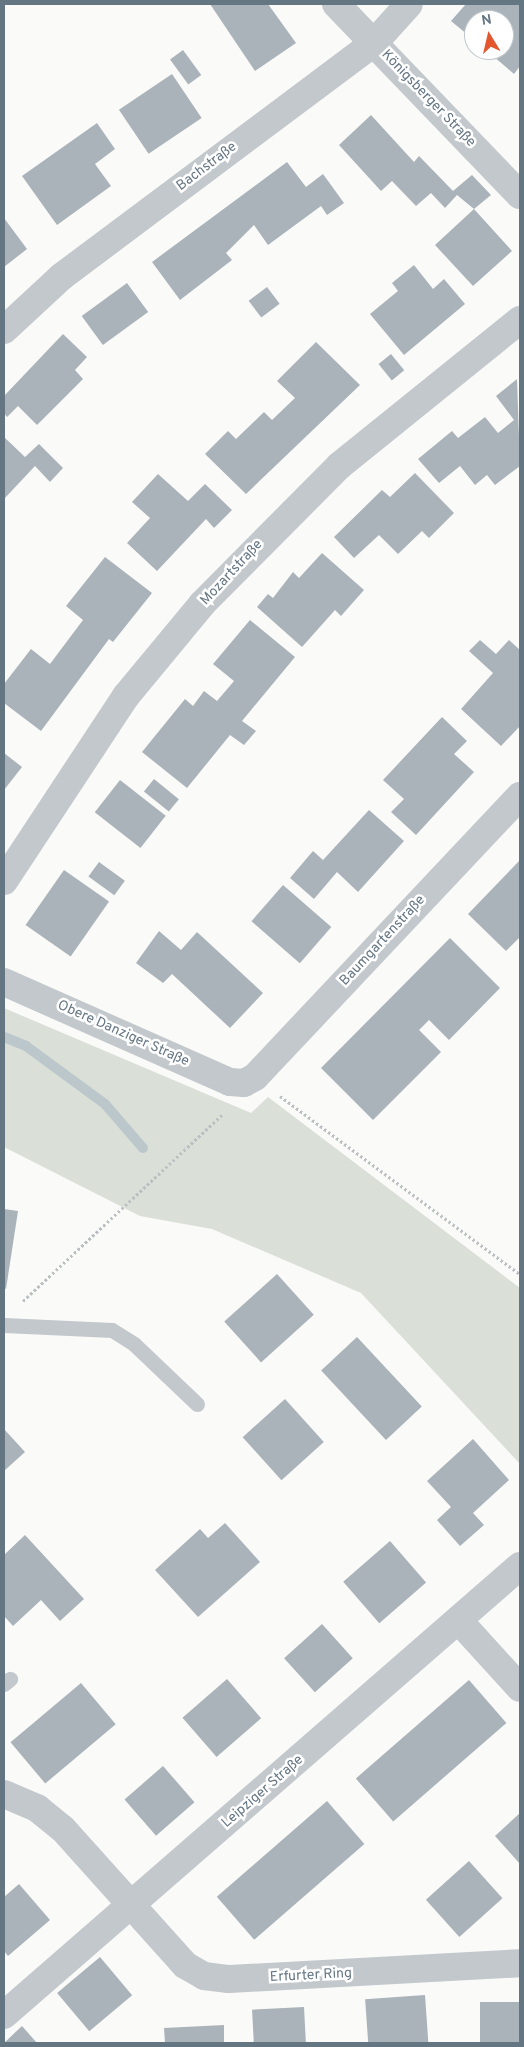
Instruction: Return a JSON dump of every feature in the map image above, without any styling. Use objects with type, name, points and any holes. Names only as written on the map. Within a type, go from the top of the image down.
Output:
[{"type":"street","name":"Königsberger Straße","points":[[336,4],[520,195]]},
{"type":"street","name":"Bachstraße","points":[[4,330],[61,276],[374,43],[409,4]]},
{"type":"street","name":"Mozartstraße","points":[[4,881],[126,696],[202,604],[339,466],[520,320]]},
{"type":"street","name":"Baumgartenstraße","points":[[250,1080],[520,796]]},
{"type":"street","name":"Obere Danziger Straße","points":[[4,982],[230,1082],[250,1080]]},
{"type":"street","name":"Leipziger Straße","points":[[4,2015],[460,1622],[520,1566]]},
{"type":"street","points":[[460,1622],[520,1688]]},
{"type":"street","name":"Erfurter Ring","points":[[4,1794],[38,1808],[58,1824],[185,1965],[204,1976],[229,1979],[520,1963]]},
{"type":"lane","points":[[4,1325],[112,1330],[134,1344],[197,1404]]},
{"type":"path","points":[[18,1306],[221,1118],[250,1080],[520,1274]]},
{"type":"shaded area","points":[[4,1008],[251,1113],[268,1097],[520,1288],[520,1464],[361,1293],[212,1229],[140,1216],[4,1147]]},
{"type":"building","points":[[210,4],[268,4],[296,43],[255,71]]},
{"type":"building","points":[[466,4],[520,5],[520,66],[514,74],[498,60],[514,60],[514,10],[464,10],[464,32],[451,21]]},
{"type":"building","points":[[183,50],[201,75],[188,84],[170,59]]},
{"type":"building","points":[[172,74],[202,118],[149,154],[119,110]]},
{"type":"building","points":[[371,115],[414,162],[419,156],[453,191],[472,175],[491,195],[474,209],[457,195],[445,208],[431,193],[416,206],[392,181],[381,191],[339,145]]},
{"type":"building","points":[[97,123],[115,149],[95,164],[111,186],[57,225],[22,176]]},
{"type":"building","points":[[287,162],[306,187],[323,174],[344,203],[327,215],[321,206],[268,245],[254,225],[226,253],[232,260],[180,300],[152,262]]},
{"type":"building","points":[[474,209],[512,251],[473,286],[435,245]]},
{"type":"building","points":[[4,218],[27,249],[4,267]]},
{"type":"building","points":[[414,265],[433,289],[444,279],[465,304],[404,355],[370,314],[398,291],[392,283]]},
{"type":"building","points":[[127,283],[148,312],[103,345],[82,316]]},
{"type":"building","points":[[267,287],[280,304],[261,318],[249,301]]},
{"type":"building","points":[[63,334],[87,357],[75,370],[83,379],[37,425],[18,406],[7,417],[4,413],[4,396]]},
{"type":"building","points":[[316,342],[360,385],[246,494],[205,454],[228,431],[236,439],[264,412],[272,420],[295,398],[277,381]]},
{"type":"building","points":[[391,354],[404,370],[392,380],[379,364]]},
{"type":"building","points":[[517,379],[520,466],[495,485],[487,475],[475,485],[460,466],[439,483],[418,459],[452,431],[458,438],[485,417],[498,433],[514,420],[496,396]]},
{"type":"building","points":[[4,437],[25,457],[39,444],[63,468],[50,482],[35,466],[4,499]]},
{"type":"building","points":[[415,473],[454,513],[429,538],[422,531],[398,554],[379,535],[354,558],[334,537],[382,490],[390,497]]},
{"type":"building","points":[[158,474],[188,501],[205,484],[232,510],[214,528],[206,519],[157,571],[127,543],[150,518],[132,502]]},
{"type":"building","points":[[322,553],[364,590],[341,616],[335,610],[302,647],[257,607],[268,594],[273,598],[293,572],[299,578]]},
{"type":"building","points":[[105,557],[152,593],[113,642],[109,639],[41,731],[4,703],[4,684],[31,649],[50,664],[83,620],[66,606]]},
{"type":"building","points":[[250,620],[295,657],[242,721],[256,731],[244,745],[230,735],[187,788],[142,752],[185,699],[193,706],[204,691],[217,701],[234,681],[213,664]]},
{"type":"building","points":[[480,640],[496,654],[509,640],[520,650],[520,726],[501,746],[461,709],[493,673],[469,651]]},
{"type":"building","points":[[442,717],[467,741],[454,754],[474,772],[416,835],[391,812],[404,799],[383,780]]},
{"type":"building","points":[[4,753],[22,767],[4,790]]},
{"type":"building","points":[[154,779],[179,799],[169,812],[144,791]]},
{"type":"building","points":[[120,780],[166,816],[140,848],[95,812]]},
{"type":"building","points":[[369,810],[404,841],[358,892],[337,872],[314,899],[290,878],[313,851],[323,860]]},
{"type":"building","points":[[520,860],[520,937],[506,951],[468,914]]},
{"type":"building","points":[[99,862],[125,881],[114,895],[88,877]]},
{"type":"building","points":[[64,870],[109,902],[71,956],[26,925]]},
{"type":"building","points":[[283,885],[331,927],[300,963],[252,921]]},
{"type":"building","points":[[159,931],[181,950],[197,932],[263,993],[230,1028],[172,974],[163,983],[136,963]]},
{"type":"building","points":[[450,938],[500,988],[449,1040],[429,1020],[419,1030],[441,1052],[373,1120],[321,1068]]},
{"type":"building","points":[[4,1209],[18,1211],[6,1289],[4,1288]]},
{"type":"building","points":[[277,1274],[314,1315],[261,1362],[224,1322]]},
{"type":"building","points":[[357,1337],[422,1406],[386,1440],[321,1370]]},
{"type":"building","points":[[285,1399],[324,1442],[281,1480],[243,1437]]},
{"type":"building","points":[[4,1429],[25,1452],[4,1471]]},
{"type":"building","points":[[473,1439],[509,1480],[473,1513],[484,1525],[460,1546],[437,1520],[451,1507],[427,1481]]},
{"type":"building","points":[[225,1523],[260,1562],[198,1617],[155,1570],[200,1529],[208,1538]]},
{"type":"building","points":[[25,1535],[84,1599],[60,1621],[41,1600],[13,1626],[4,1616],[4,1555]]},
{"type":"building","points":[[390,1541],[426,1583],[379,1623],[343,1582]]},
{"type":"building","points":[[322,1624],[353,1658],[315,1692],[284,1658]]},
{"type":"building","points":[[227,1679],[261,1718],[217,1757],[182,1718]]},
{"type":"building","points":[[469,1680],[506,1723],[393,1821],[356,1778]]},
{"type":"building","points":[[81,1683],[116,1724],[45,1784],[11,1742]]},
{"type":"building","points":[[163,1766],[194,1802],[156,1836],[125,1799]]},
{"type":"building","points":[[327,1801],[364,1844],[254,1940],[217,1897]]},
{"type":"building","points":[[520,1813],[520,1864],[495,1836]]},
{"type":"building","points":[[469,1861],[502,1898],[459,1937],[426,1900]]},
{"type":"building","points":[[19,1884],[50,1920],[8,1956],[4,1951],[4,1897]]},
{"type":"building","points":[[100,1957],[132,1995],[89,2031],[57,1993]]},
{"type":"building","points":[[425,1995],[428,2043],[368,2043],[365,1999]]},
{"type":"building","points":[[480,2002],[520,2002],[520,2043],[480,2043]]},
{"type":"building","points":[[304,2007],[306,2043],[254,2043],[252,2010]]},
{"type":"building","points":[[224,2025],[224,2043],[165,2043],[164,2028]]},
{"type":"building","points":[[22,2026],[37,2043],[4,2043]]},
{"type":"waterway","points":[[4,1037],[26,1046],[105,1104],[143,1148]]}]
